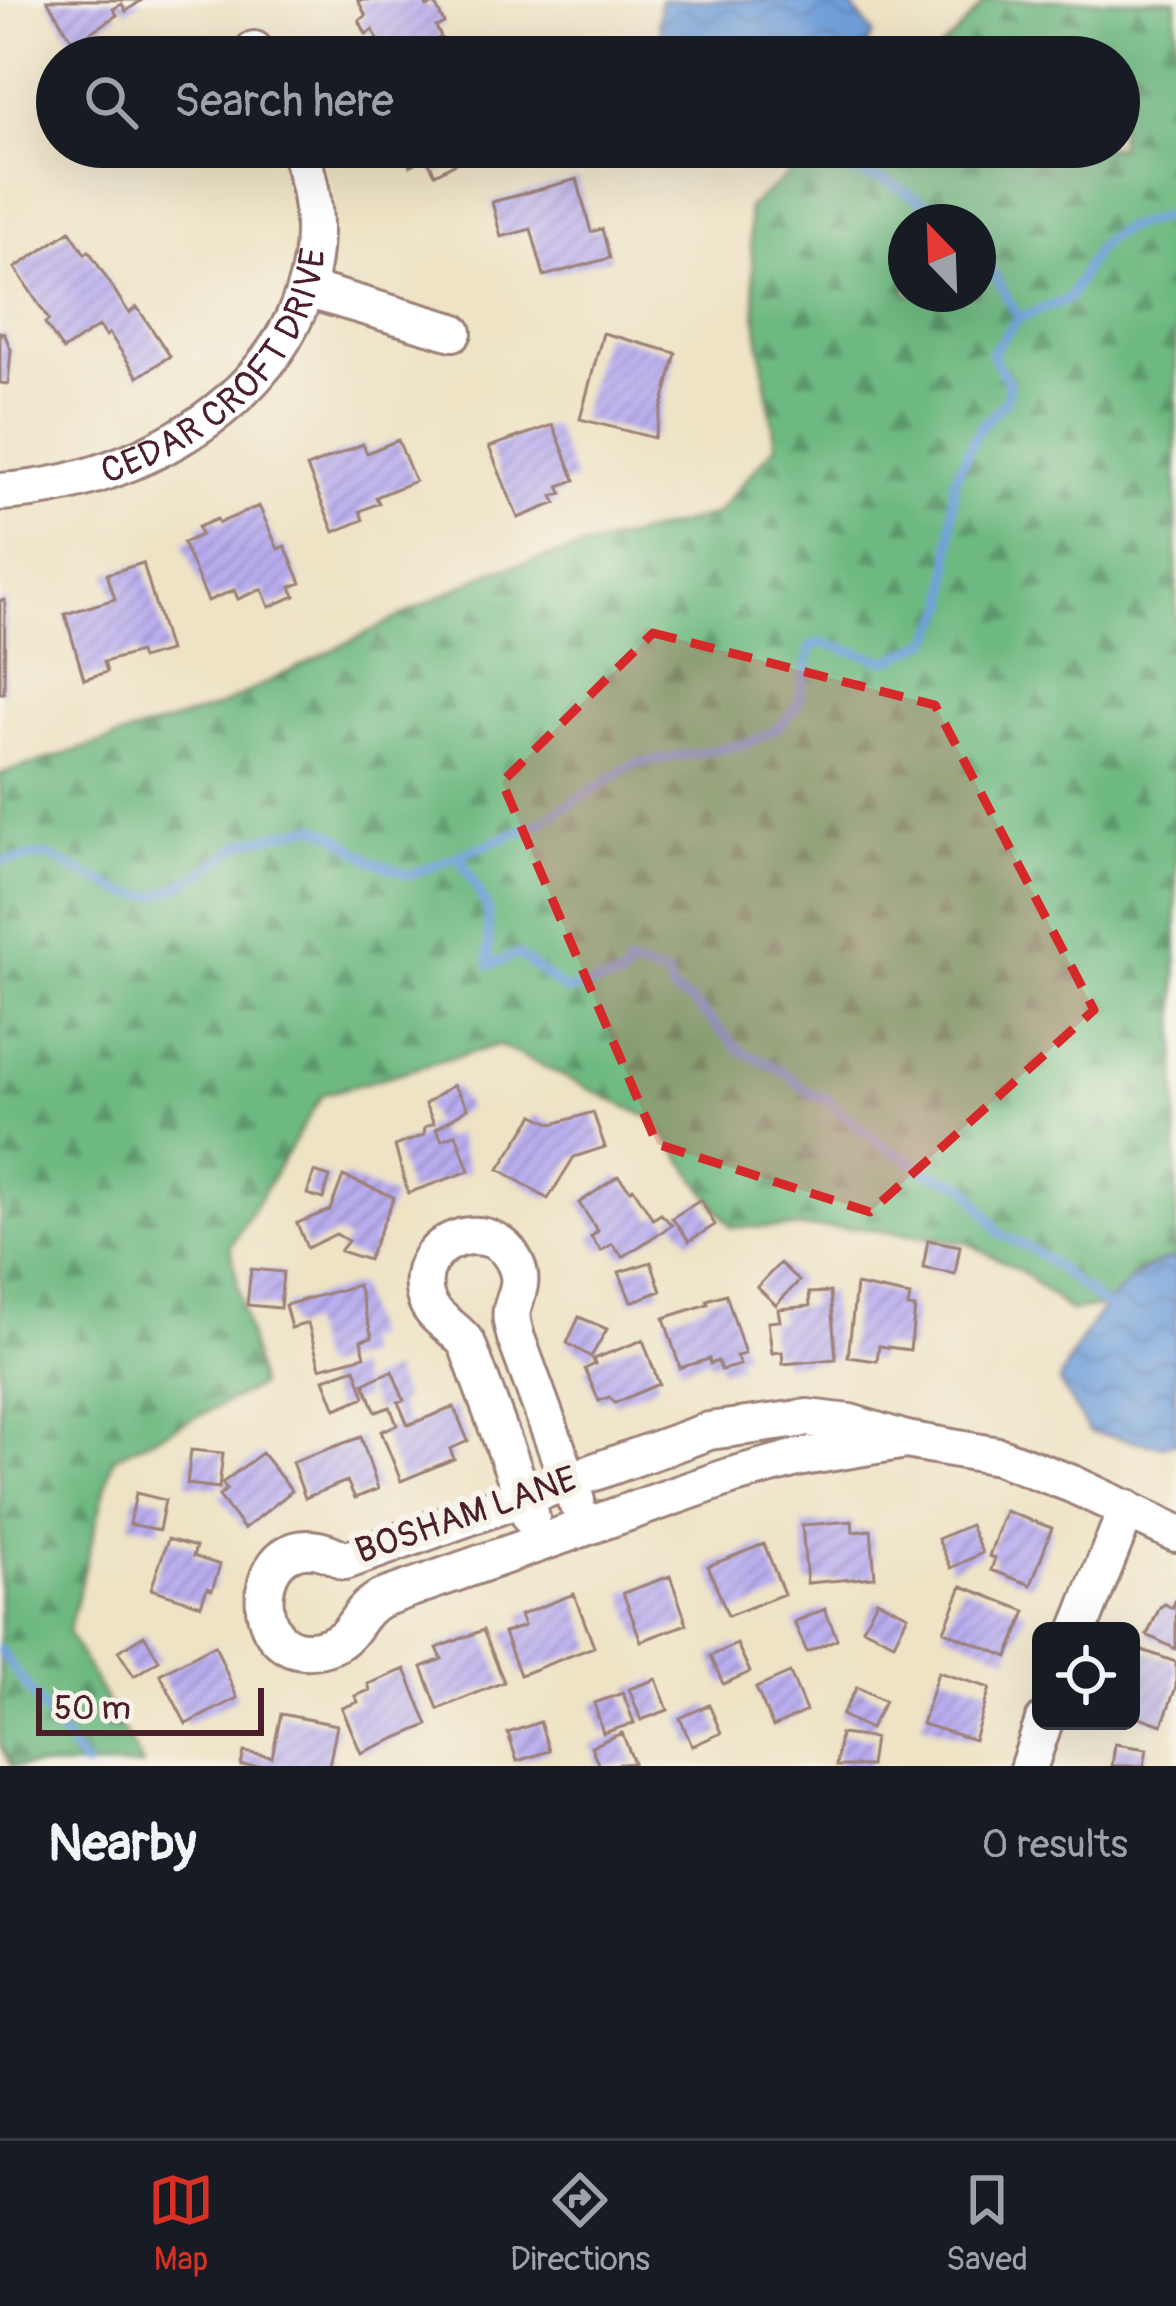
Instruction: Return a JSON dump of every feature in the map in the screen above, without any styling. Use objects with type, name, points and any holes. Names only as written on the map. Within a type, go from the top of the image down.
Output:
[{"type":"street","name":"CEDAR CROFT DRIVE","points":[[0,492],[41,490],[130,465],[204,421],[262,367],[292,322],[306,290],[316,245],[315,205],[304,168]]},
{"type":"street","points":[[306,290],[453,332]]},
{"type":"street","points":[[540,1543],[467,1344],[457,1329],[431,1310],[424,1279],[437,1250],[466,1235],[497,1242],[509,1252],[520,1283],[510,1313],[585,1527]]},
{"type":"street","points":[[457,1329],[486,1329],[510,1313]]},
{"type":"street","name":"BOSHAM LANE","points":[[906,1440],[772,1465],[380,1599],[362,1610],[343,1639],[310,1650],[278,1637],[264,1614],[262,1590],[280,1560],[295,1552],[330,1552],[345,1561],[709,1431],[753,1422],[807,1418],[850,1423],[906,1440],[998,1456],[1176,1532]]},
{"type":"street","points":[[1082,1622],[1127,1509]]},
{"type":"street","points":[[345,1561],[360,1583],[362,1610]]},
{"type":"street","points":[[1029,1766],[1041,1730]]},
{"type":"highlighted area","points":[[653,633],[935,705],[1094,1010],[870,1212],[657,1144],[502,782]]},
{"type":"green space","points":[[986,0],[1176,0],[1176,1257],[1143,1269],[1107,1306],[1070,1311],[1021,1271],[968,1243],[860,1228],[731,1227],[654,1120],[498,1045],[322,1095],[230,1247],[259,1386],[113,1458],[68,1633],[143,1766],[11,1766],[0,1745],[0,774],[218,707],[490,572],[715,515],[776,445],[758,332],[748,208],[797,168],[1140,168],[1140,36],[955,36]]},
{"type":"water","points":[[660,0],[846,0],[873,33],[662,36]]},
{"type":"water","points":[[1176,1257],[1176,1442],[1161,1446],[1089,1432],[1059,1382],[1068,1363],[1091,1324],[1121,1289],[1156,1264]]},
{"type":"building","points":[[47,0],[142,0],[126,11],[122,4],[113,9],[117,15],[85,36],[70,36]]},
{"type":"building","points":[[358,0],[423,0],[427,7],[435,4],[444,23],[436,27],[440,36],[376,36],[373,30],[366,34],[359,20],[366,16]]},
{"type":"building","points":[[577,179],[591,232],[602,229],[610,258],[544,276],[531,229],[501,237],[492,202]]},
{"type":"building","points":[[70,231],[85,254],[89,251],[129,313],[137,307],[170,356],[138,377],[109,333],[106,336],[99,326],[63,350],[15,268]]},
{"type":"building","points":[[0,332],[11,350],[8,384],[0,383]]},
{"type":"building","points":[[603,333],[676,353],[654,438],[580,419]]},
{"type":"building","points":[[553,425],[575,480],[559,486],[562,493],[553,496],[556,503],[518,518],[489,447]]},
{"type":"building","points":[[398,440],[415,481],[376,497],[379,503],[360,511],[363,520],[334,532],[307,467],[363,444],[367,453]]},
{"type":"building","points":[[259,506],[278,549],[285,546],[301,583],[291,587],[295,596],[269,607],[262,589],[238,599],[234,590],[208,601],[183,543],[201,535],[198,527]]},
{"type":"building","points":[[143,563],[169,651],[141,659],[139,652],[104,662],[107,672],[84,679],[65,614],[115,599],[107,574]]},
{"type":"building","points":[[0,600],[5,600],[4,693],[0,693]]},
{"type":"building","points":[[453,1085],[468,1108],[436,1129],[442,1140],[456,1134],[469,1171],[408,1193],[395,1146],[424,1135],[425,1127],[434,1123],[425,1104]]},
{"type":"building","points":[[593,1112],[605,1147],[574,1157],[548,1199],[499,1169],[534,1115],[553,1124]]},
{"type":"building","points":[[314,1172],[330,1177],[323,1199],[307,1194]]},
{"type":"building","points":[[343,1176],[394,1197],[368,1260],[340,1251],[348,1241],[336,1234],[307,1248],[297,1223],[330,1210]]},
{"type":"building","points":[[618,1176],[633,1188],[653,1219],[661,1214],[672,1225],[623,1257],[612,1244],[601,1251],[591,1237],[598,1231],[579,1203]]},
{"type":"building","points":[[701,1200],[715,1225],[689,1241],[672,1218]]},
{"type":"building","points":[[928,1240],[960,1246],[955,1274],[923,1268]]},
{"type":"building","points":[[651,1262],[661,1291],[631,1302],[619,1272]]},
{"type":"building","points":[[780,1263],[799,1281],[776,1305],[757,1287]]},
{"type":"building","points":[[251,1269],[283,1272],[280,1308],[247,1305]]},
{"type":"building","points":[[358,1285],[372,1337],[361,1340],[365,1356],[320,1368],[308,1323],[291,1328],[285,1305]]},
{"type":"building","points":[[856,1285],[910,1296],[908,1307],[915,1308],[910,1350],[879,1346],[877,1361],[848,1357]]},
{"type":"building","points":[[830,1292],[836,1359],[783,1364],[782,1352],[772,1353],[768,1322],[780,1321],[778,1309],[810,1306],[809,1293]]},
{"type":"building","points":[[726,1294],[745,1354],[736,1356],[740,1365],[721,1370],[718,1361],[710,1364],[709,1359],[680,1368],[664,1318]]},
{"type":"building","points":[[579,1317],[607,1329],[591,1357],[567,1343]]},
{"type":"building","points":[[643,1340],[659,1384],[615,1403],[609,1397],[599,1401],[585,1369],[595,1364],[593,1359]]},
{"type":"building","points":[[355,1368],[365,1397],[336,1409],[324,1379]]},
{"type":"building","points":[[392,1371],[408,1425],[454,1407],[468,1441],[450,1449],[454,1459],[401,1481],[381,1431],[397,1425],[390,1407],[376,1412],[364,1383]]},
{"type":"building","points":[[361,1437],[378,1489],[355,1498],[347,1481],[305,1498],[292,1462]]},
{"type":"building","points":[[191,1450],[223,1453],[219,1488],[187,1484]]},
{"type":"building","points":[[262,1453],[292,1491],[244,1529],[219,1496],[227,1489],[222,1483]]},
{"type":"building","points":[[136,1493],[165,1500],[159,1530],[130,1524]]},
{"type":"building","points":[[1005,1511],[1052,1528],[1031,1585],[991,1570],[995,1558],[989,1556]]},
{"type":"building","points":[[852,1521],[853,1532],[871,1530],[875,1577],[807,1583],[802,1525]]},
{"type":"building","points":[[970,1525],[982,1553],[951,1568],[938,1539]]},
{"type":"building","points":[[168,1539],[196,1547],[193,1556],[220,1565],[201,1605],[151,1589]]},
{"type":"building","points":[[764,1544],[784,1594],[728,1616],[708,1566]]},
{"type":"building","points":[[670,1576],[687,1624],[641,1641],[623,1593]]},
{"type":"building","points":[[962,1586],[1026,1611],[1008,1657],[944,1631]]},
{"type":"building","points":[[574,1594],[594,1647],[520,1675],[504,1633],[524,1626],[520,1615]]},
{"type":"building","points":[[1176,1599],[1176,1649],[1147,1635],[1160,1607],[1172,1608]]},
{"type":"building","points":[[877,1600],[908,1615],[894,1643],[863,1628]]},
{"type":"building","points":[[825,1609],[837,1639],[807,1652],[794,1622]]},
{"type":"building","points":[[483,1630],[504,1682],[438,1709],[422,1667],[442,1659],[437,1648]]},
{"type":"building","points":[[144,1635],[159,1660],[134,1676],[118,1651]]},
{"type":"building","points":[[737,1644],[750,1672],[723,1684],[711,1656]]},
{"type":"building","points":[[215,1645],[237,1698],[186,1724],[160,1674]]},
{"type":"building","points":[[1142,1650],[1176,1662],[1176,1687],[1162,1725],[1140,1717]]},
{"type":"building","points":[[405,1669],[428,1725],[361,1753],[342,1708],[358,1702],[355,1696],[370,1690],[368,1684]]},
{"type":"building","points":[[938,1672],[990,1688],[974,1740],[922,1724]]},
{"type":"building","points":[[790,1673],[806,1711],[773,1727],[756,1688]]},
{"type":"building","points":[[656,1679],[668,1710],[641,1720],[629,1689]]},
{"type":"building","points":[[857,1687],[885,1701],[870,1729],[842,1715]]},
{"type":"building","points":[[623,1693],[634,1723],[603,1733],[594,1703]]},
{"type":"building","points":[[709,1705],[721,1733],[692,1746],[680,1718]]},
{"type":"building","points":[[281,1714],[337,1725],[329,1766],[241,1766],[244,1752],[272,1757]]},
{"type":"building","points":[[540,1722],[549,1751],[517,1761],[508,1733]]},
{"type":"building","points":[[622,1733],[634,1763],[599,1766],[591,1746]]},
{"type":"building","points":[[840,1734],[874,1738],[870,1766],[836,1766]]},
{"type":"building","points":[[1115,1744],[1147,1749],[1144,1766],[1112,1766]]},
{"type":"waterway","points":[[815,168],[887,181],[927,204]]},
{"type":"waterway","points":[[0,862],[45,855],[126,893],[145,896],[162,894],[195,878],[243,843],[314,826],[374,862],[410,875],[536,825],[634,764],[746,744],[774,731],[798,706],[811,646],[824,643],[888,661],[930,641],[948,605],[954,480],[979,428],[1006,401],[1009,383],[991,353],[1019,318],[1069,299],[1090,259],[1108,238],[1176,214]]},
{"type":"waterway","points":[[996,278],[1019,318]]},
{"type":"waterway","points":[[459,856],[488,910],[489,966],[517,954],[566,991],[623,978],[629,965],[667,976],[672,991],[693,1003],[741,1051],[780,1069],[814,1096],[829,1099],[880,1143],[927,1172],[967,1186],[1000,1234],[1035,1251],[1115,1313]]},
{"type":"waterway","points":[[0,1650],[85,1766]]}]
